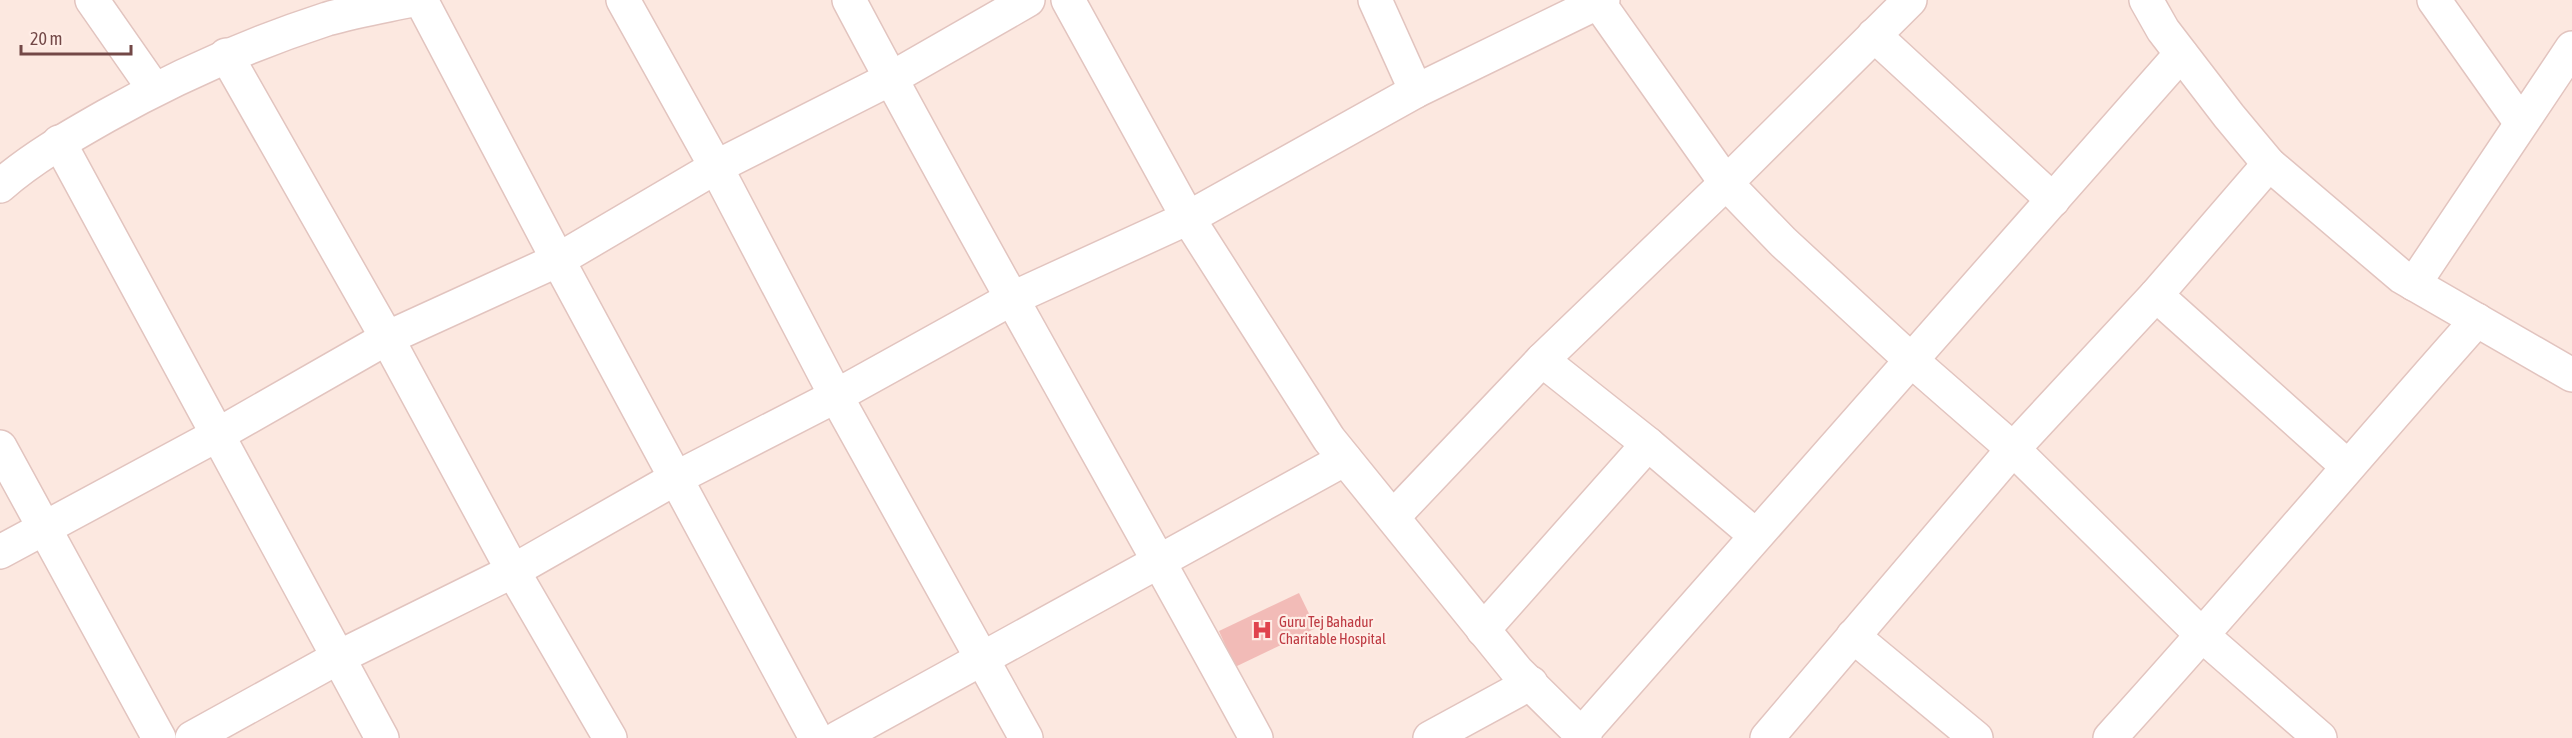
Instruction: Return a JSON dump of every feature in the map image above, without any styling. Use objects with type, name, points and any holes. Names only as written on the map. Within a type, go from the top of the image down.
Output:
[{"type":"street","points":[[92,0],[154,89]]},
{"type":"street","points":[[0,186],[59,142],[154,89],[226,55],[329,19],[412,0]]},
{"type":"street","points":[[421,0],[558,260],[816,738]]},
{"type":"street","points":[[623,0],[716,167],[836,396],[1026,738]]},
{"type":"street","points":[[849,0],[1011,299],[1160,560],[1256,738]]},
{"type":"street","points":[[0,552],[219,435],[387,338],[558,260],[716,167],[891,79],[1028,0]]},
{"type":"street","points":[[1068,0],[1188,218],[1329,439],[1517,671],[1583,736],[1755,535],[2181,54]]},
{"type":"street","points":[[1375,0],[1416,91]]},
{"type":"street","points":[[1393,517],[1542,360],[1726,183],[1910,0]]},
{"type":"street","points":[[2146,0],[2163,30],[2269,164],[2402,277],[2572,375]]},
{"type":"street","points":[[2434,0],[2521,123]]},
{"type":"street","points":[[192,738],[337,658],[513,571],[676,478],[836,396],[1011,299],[1188,218],[1416,91],[1600,1],[1726,183],[1782,242],[2013,449],[2202,636],[2320,738]]},
{"type":"street","points":[[1874,35],[2053,200]]},
{"type":"street","points":[[2414,284],[2572,48]]},
{"type":"street","points":[[226,55],[387,338],[513,571],[610,738]]},
{"type":"street","points":[[59,142],[382,738]]},
{"type":"street","points":[[1767,738],[2013,449],[2156,295],[2269,164]]},
{"type":"street","points":[[2156,295],[2347,466]]},
{"type":"street","points":[[2110,738],[2202,636],[2347,466],[2477,320]]},
{"type":"street","points":[[1542,360],[1648,444],[1755,535]]},
{"type":"street","points":[[1483,630],[1648,444]]},
{"type":"street","points":[[0,447],[159,738]]},
{"type":"street","points":[[838,738],[1345,459]]},
{"type":"street","points":[[1853,636],[1976,738]]},
{"type":"street","points":[[1430,738],[1531,683]]},
{"type":"building","points":[[1299,593],[1316,628],[1235,667],[1219,631]]},
{"type":"place","name":"Guru Tej Bahadur Charitable Hospital","points":[[1262,630]]}]
